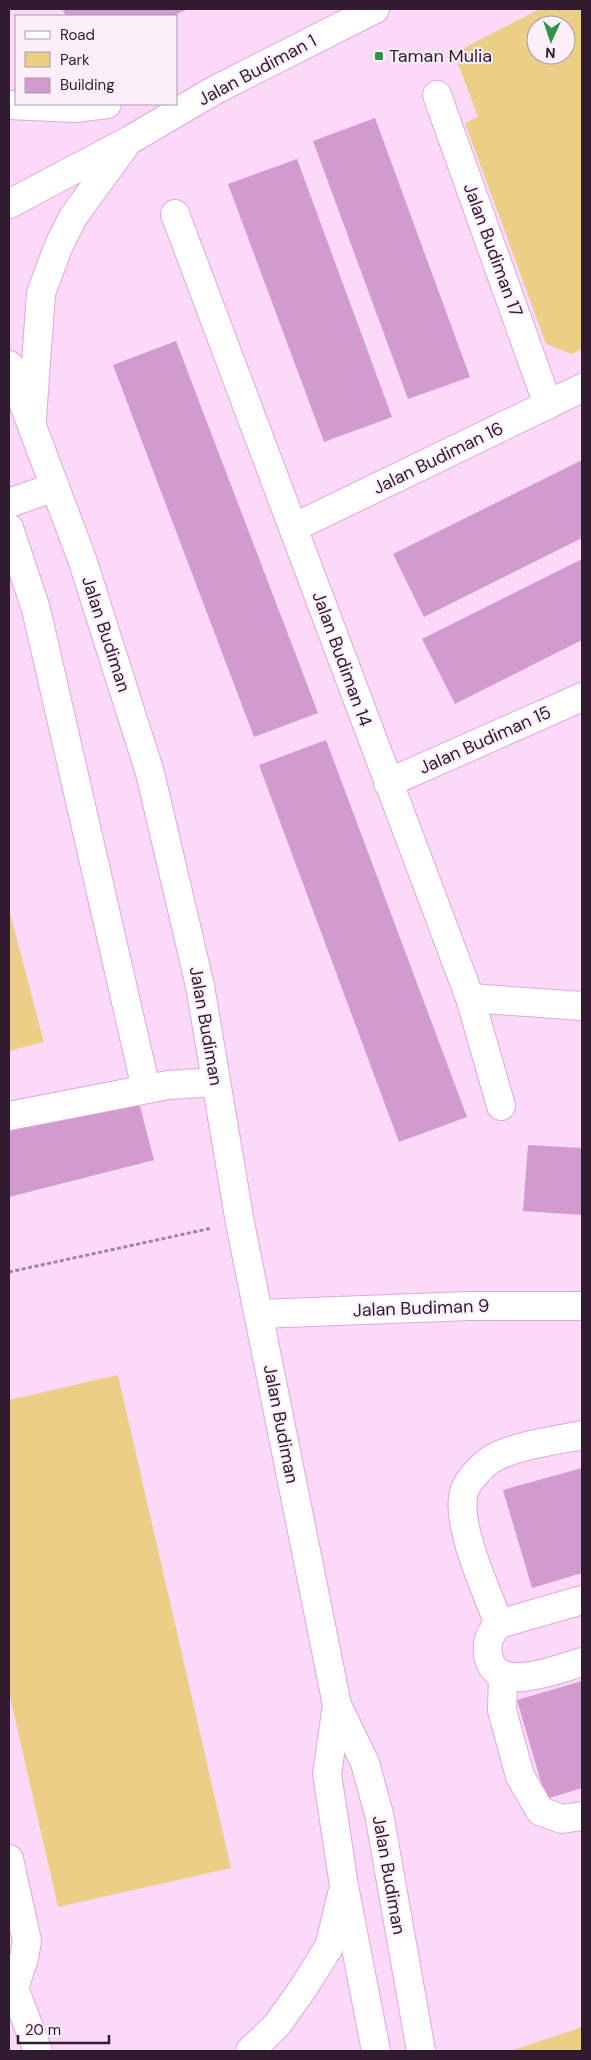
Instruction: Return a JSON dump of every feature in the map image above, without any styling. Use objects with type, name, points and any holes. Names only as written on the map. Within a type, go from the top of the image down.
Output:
[{"type":"street","name":"Jalan Budiman 1","points":[[9,204],[130,140],[215,90],[375,9]]},
{"type":"street","points":[[178,95],[215,90]]},
{"type":"street","name":"Jalan Budiman 17","points":[[437,95],[548,406]]},
{"type":"street","points":[[9,105],[75,108],[99,105]]},
{"type":"street","points":[[32,422],[41,293],[59,245],[73,217],[130,140]]},
{"type":"street","name":"Jalan Budiman 14","points":[[175,214],[470,998],[501,1106]]},
{"type":"street","name":"Jalan Budiman","points":[[9,364],[82,559],[150,773],[200,986],[240,1222],[337,1704],[365,1763],[379,1814],[421,2051]]},
{"type":"street","name":"Jalan Budiman 16","points":[[294,528],[582,388]]},
{"type":"street","points":[[9,503],[55,487]]},
{"type":"street","points":[[9,528],[36,609],[146,1089]]},
{"type":"street","name":"Jalan Budiman 15","points":[[388,783],[582,697]]},
{"type":"street","points":[[470,998],[582,1006]]},
{"type":"street","points":[[9,1116],[168,1085],[216,1082]]},
{"type":"street","name":"Jalan Budiman 9","points":[[259,1314],[479,1306],[582,1306]]},
{"type":"street","points":[[499,1624],[466,1534],[463,1509],[464,1492],[478,1472],[495,1457],[520,1448],[582,1435]]},
{"type":"street","points":[[582,1600],[499,1624],[490,1634],[488,1651],[490,1664],[503,1676],[520,1678],[582,1662]]},
{"type":"street","points":[[503,1676],[502,1710],[520,1776],[540,1811],[562,1819],[582,1816]]},
{"type":"street","name":"Jalan Budiman","points":[[337,1704],[327,1774],[344,1886],[376,2051]]},
{"type":"street","points":[[9,1859],[26,1941],[24,1958],[11,1987],[38,2051]]},
{"type":"street","points":[[250,2051],[277,2025],[329,1947],[344,1886]]},
{"type":"path","points":[[9,1272],[240,1222]]},
{"type":"green space","points":[[540,9],[582,9],[582,349],[572,354],[546,344],[465,123],[478,117],[454,53],[526,16],[526,65],[576,65],[576,15],[528,15]]},
{"type":"green space","points":[[9,909],[44,1042],[9,1051]]},
{"type":"green space","points":[[118,1375],[231,1868],[58,1907],[9,1692],[9,1400]]},
{"type":"green space","points":[[582,2027],[582,2051],[510,2051]]},
{"type":"building","points":[[62,9],[188,9],[174,15],[65,15]]},
{"type":"building","points":[[375,118],[470,377],[408,399],[313,141]]},
{"type":"building","points":[[297,159],[392,417],[324,442],[228,184]]},
{"type":"building","points":[[176,341],[318,713],[254,737],[113,365]]},
{"type":"building","points":[[582,460],[582,538],[424,617],[393,554]]},
{"type":"building","points":[[582,559],[582,640],[455,704],[422,639]]},
{"type":"building","points":[[326,740],[467,1117],[399,1142],[259,765]]},
{"type":"building","points":[[137,1095],[154,1160],[9,1197],[9,1127]]},
{"type":"building","points":[[528,1145],[582,1148],[582,1215],[523,1211]]},
{"type":"building","points":[[582,1468],[582,1573],[532,1588],[503,1490]]},
{"type":"building","points":[[582,1681],[582,1788],[546,1799],[517,1700]]},
{"type":"place","name":"Taman Mulia","points":[[379,56]]}]
